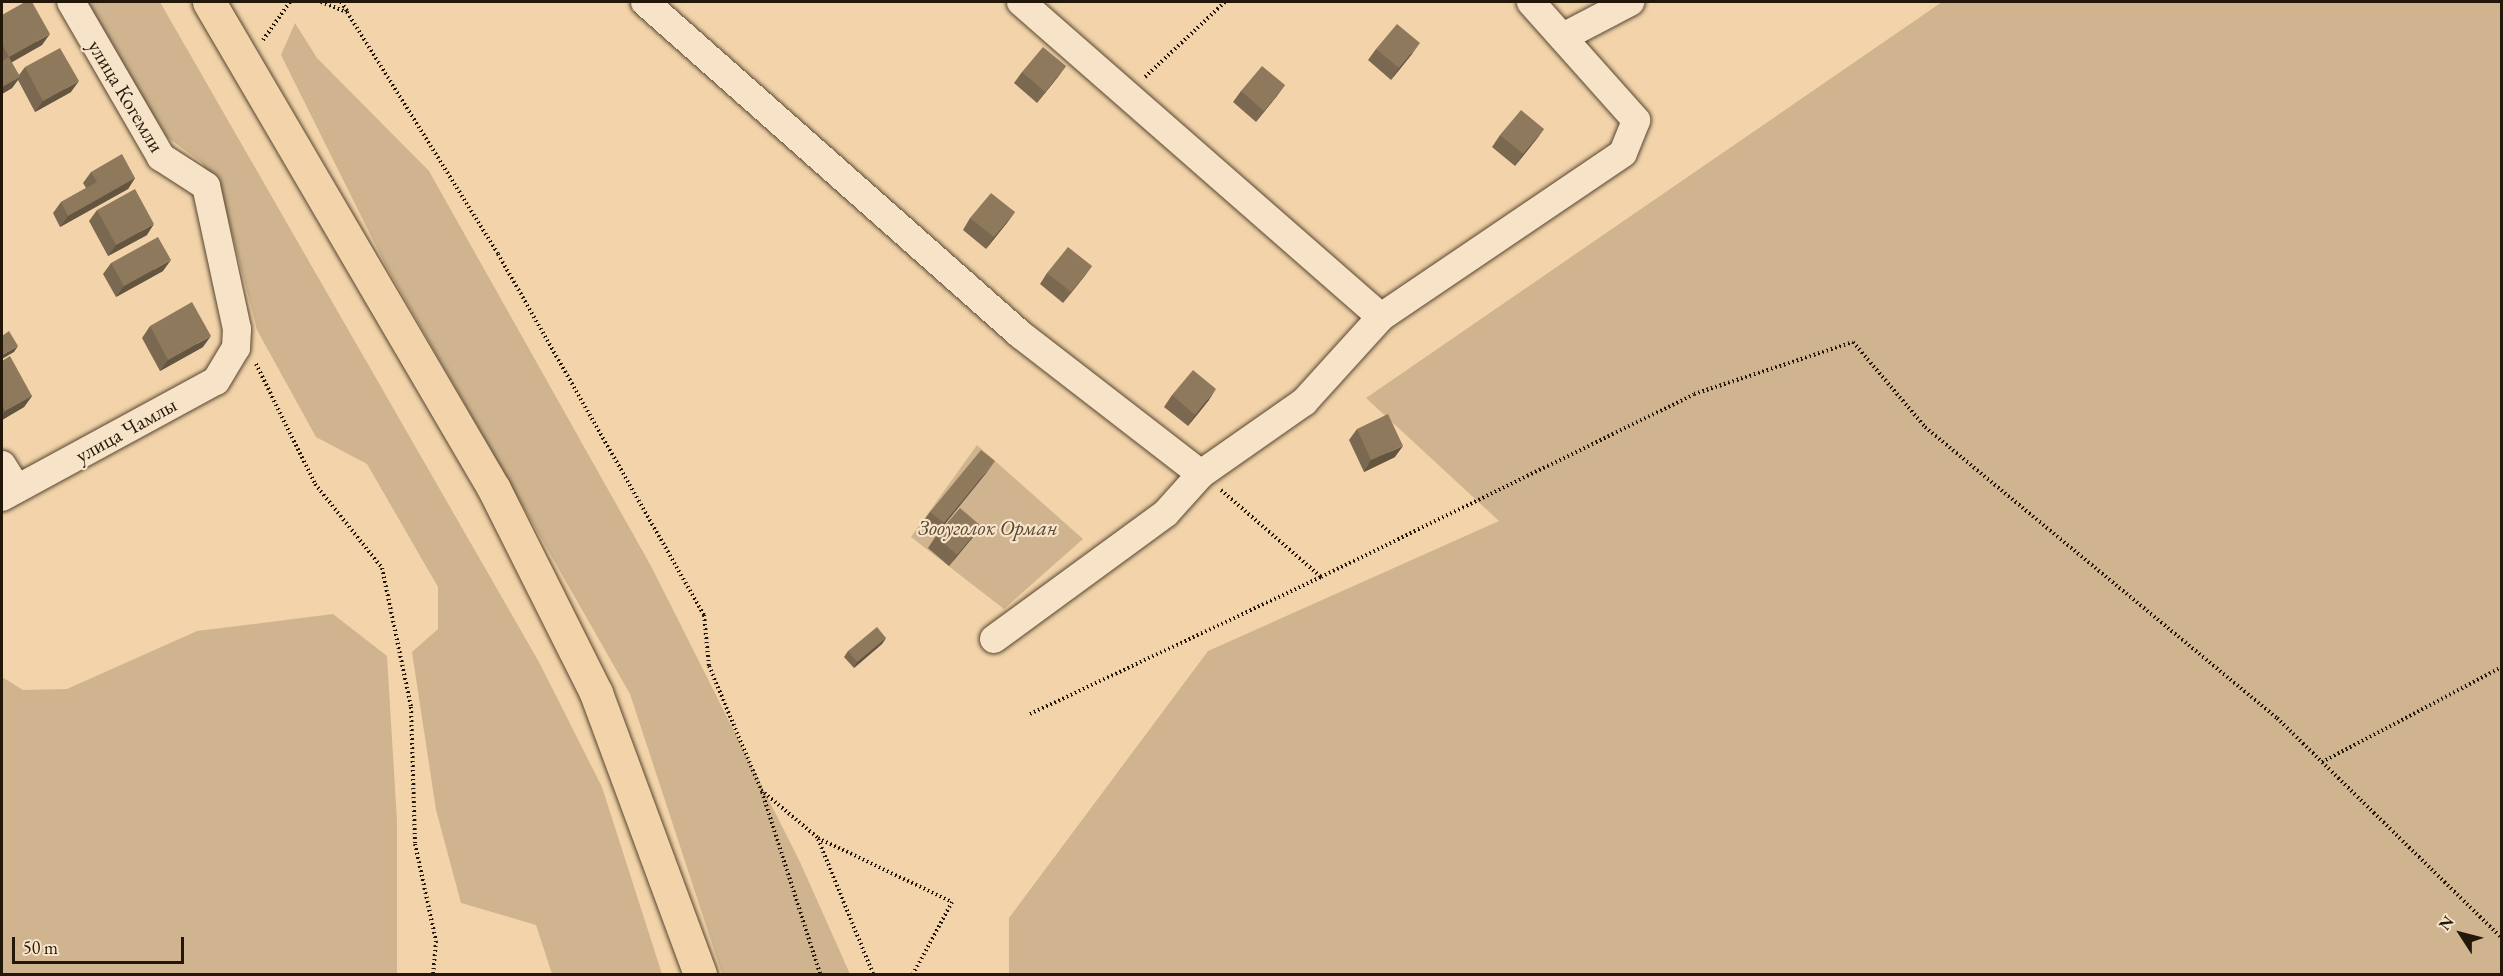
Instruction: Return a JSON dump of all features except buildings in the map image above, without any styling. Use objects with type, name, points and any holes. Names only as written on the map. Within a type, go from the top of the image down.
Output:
[{"type":"main road","points":[[209,2],[243,56],[494,489],[596,693],[700,975]]},
{"type":"street","name":"улица Когемли","points":[[71,2],[161,157],[206,186],[237,329],[236,348]]},
{"type":"street","points":[[645,2],[1021,335],[1201,474]]},
{"type":"street","points":[[1021,2],[1381,317]]},
{"type":"street","points":[[994,639],[1166,513],[1201,474],[1304,402],[1381,317],[1623,153],[1636,120],[1531,2]]},
{"type":"street","points":[[1563,37],[1630,2]]},
{"type":"street","name":"улица Чамлы","points":[[10,493],[216,381],[236,348]]},
{"type":"street","points":[[2,465],[10,493]]},
{"type":"path","points":[[243,56],[260,45],[290,2]]},
{"type":"path","points":[[321,2],[347,12]]},
{"type":"path","points":[[341,2],[498,254],[704,615],[709,666],[761,790],[820,975]]},
{"type":"path","points":[[1126,95],[1225,2]]},
{"type":"path","points":[[1030,714],[1321,577],[1694,394],[1853,342],[1925,427],[2277,718],[2502,938]]},
{"type":"path","points":[[236,348],[258,366],[315,484],[382,568],[411,708],[414,844],[436,941],[433,975]]},
{"type":"path","points":[[1201,474],[1321,577]]},
{"type":"path","points":[[2322,762],[2502,667]]},
{"type":"path","points":[[761,790],[818,838],[952,902],[913,975]]},
{"type":"path","points":[[818,838],[873,975]]},
{"type":"green space","points":[[82,2],[160,2],[539,662],[602,787],[662,974],[552,974],[536,925],[461,903],[436,810],[412,652],[438,629],[438,587],[367,464],[316,437],[257,330],[222,195],[201,162],[167,137]]},
{"type":"green space","points":[[1942,2],[2501,2],[2501,974],[1009,974],[1009,918],[1208,651],[1499,521],[1366,398]]},
{"type":"green space","points":[[295,23],[317,58],[429,171],[651,566],[800,862],[850,974],[722,974],[630,694],[385,264],[281,55]]},
{"type":"green space","name":"Зооуголок Орман","points":[[977,445],[1083,539],[1004,609],[911,537]]},
{"type":"green space","points":[[333,614],[387,656],[397,821],[397,974],[2,974],[2,677],[23,690],[67,689],[197,631]]}]
